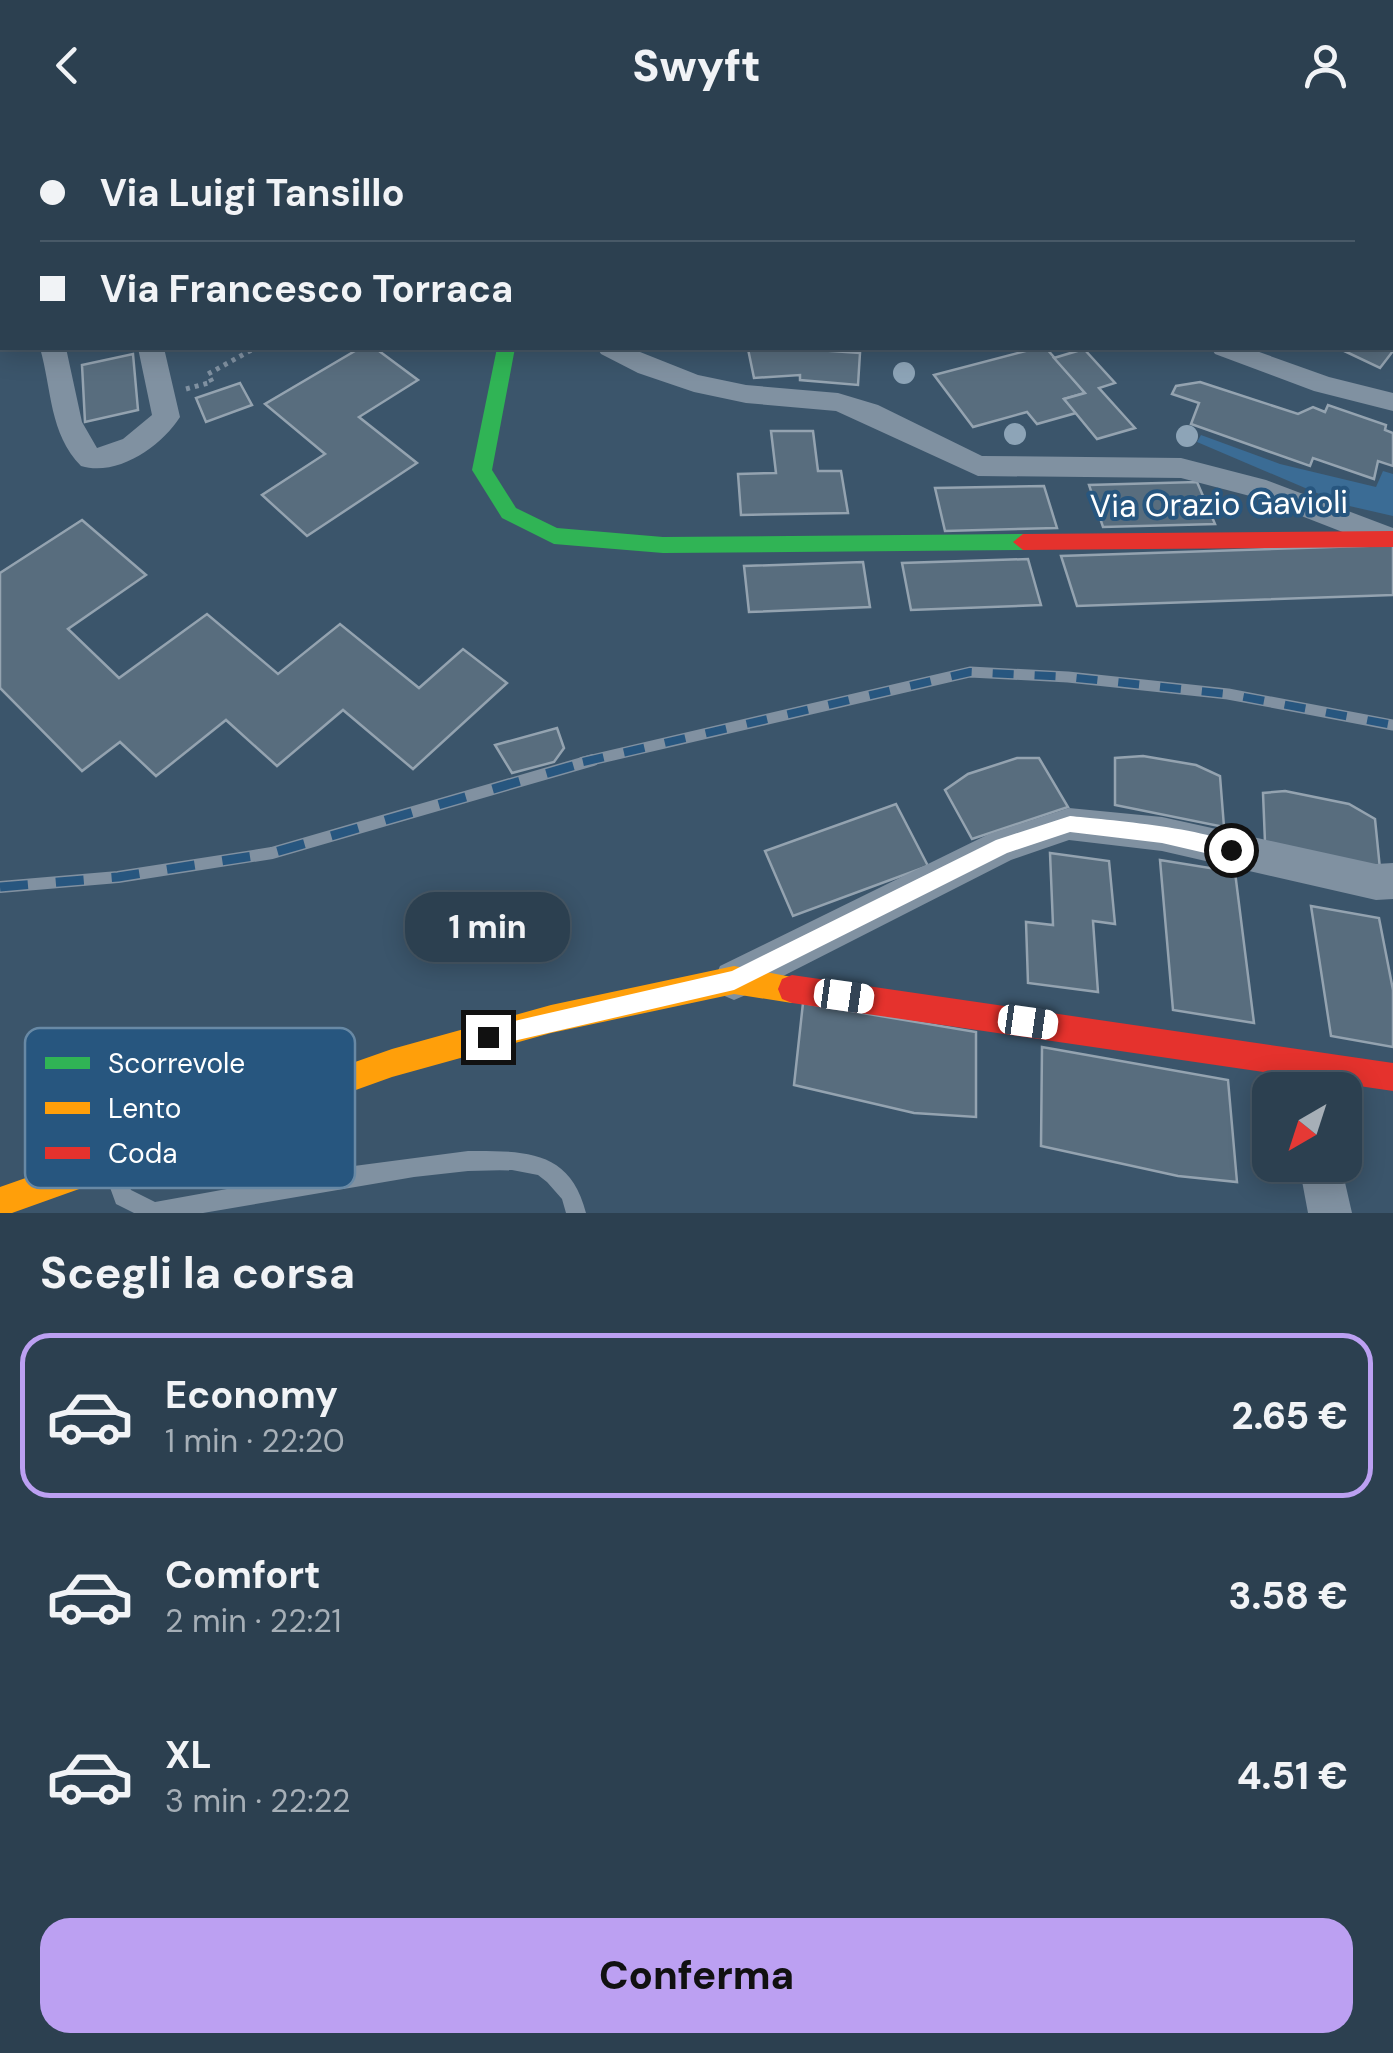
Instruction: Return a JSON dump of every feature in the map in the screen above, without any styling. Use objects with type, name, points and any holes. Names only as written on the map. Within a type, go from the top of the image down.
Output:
[{"type":"street","points":[[53,350],[70,433],[78,449],[91,459],[113,458],[132,447],[163,406],[151,350]]},
{"type":"street","name":"Via Orazio Gavioli","points":[[506,350],[482,470],[509,513],[554,536],[663,545],[1389,538]]},
{"type":"street","name":"Via Orazio Gavioli","points":[[614,350],[647,367],[694,383],[746,394],[838,402],[868,412],[978,466],[1181,468],[1214,474],[1389,538]]},
{"type":"street","points":[[647,367],[669,350]]},
{"type":"street","points":[[1229,350],[1324,385],[1393,402]]},
{"type":"street","points":[[355,1076],[551,1019],[734,980],[1002,846],[1070,824],[1162,834],[1376,882],[1393,882]]},
{"type":"street","points":[[734,980],[1276,1072]]},
{"type":"street","points":[[1362,1077],[1393,1077]]},
{"type":"street","points":[[1324,1182],[1330,1213]]},
{"type":"street","points":[[0,1202],[37,1188]]},
{"type":"lane","points":[[355,1178],[468,1159],[540,1166],[571,1191],[576,1213]]},
{"type":"lane","points":[[120,1188],[123,1197],[154,1212],[296,1188]]},
{"type":"path","points":[[163,406],[212,382],[208,374],[250,350]]},
{"type":"shaded area","points":[[1201,435],[1280,464],[1376,487],[1383,471],[1393,474],[1393,516],[1345,505],[1197,442]]},
{"type":"building","points":[[357,350],[378,350],[418,380],[359,417],[417,463],[307,536],[262,495],[325,454],[265,404]]},
{"type":"building","points":[[748,350],[860,353],[858,385],[800,380],[800,375],[754,378]]},
{"type":"building","points":[[1029,350],[1048,350],[1085,393],[1064,399],[1076,413],[1037,424],[1027,412],[973,427],[934,375]]},
{"type":"building","points":[[1085,350],[1115,383],[1099,388],[1135,428],[1097,439],[1064,399],[1085,393],[1054,358]]},
{"type":"building","points":[[1342,350],[1393,350],[1380,368]]},
{"type":"building","points":[[133,354],[138,410],[85,422],[82,365]]},
{"type":"building","points":[[1200,382],[1298,414],[1313,407],[1325,412],[1328,405],[1386,425],[1385,430],[1393,433],[1393,466],[1378,461],[1374,479],[1313,458],[1310,466],[1191,424],[1199,403],[1172,394],[1176,386]]},
{"type":"building","points":[[240,383],[252,405],[206,422],[196,398]]},
{"type":"building","points":[[771,431],[813,431],[818,471],[841,471],[848,513],[741,515],[738,474],[776,473]]},
{"type":"building","points":[[1197,482],[1215,524],[1103,527],[1089,485]]},
{"type":"building","points":[[1044,486],[1057,528],[945,531],[935,488]]},
{"type":"building","points":[[82,520],[146,575],[68,629],[119,678],[207,614],[278,674],[340,624],[419,688],[463,649],[507,683],[413,769],[343,710],[277,766],[226,720],[156,776],[120,742],[82,771],[0,688],[0,573]]},
{"type":"building","points":[[1393,545],[1393,595],[1077,606],[1061,556]]},
{"type":"building","points":[[1028,559],[1041,605],[911,610],[902,563]]},
{"type":"building","points":[[863,562],[870,607],[749,612],[744,566]]},
{"type":"building","points":[[557,728],[564,748],[554,762],[512,773],[495,745]]},
{"type":"building","points":[[1143,756],[1196,765],[1220,776],[1224,827],[1115,805],[1115,758]]},
{"type":"building","points":[[1017,758],[1039,758],[1068,807],[972,839],[945,790],[968,774]]},
{"type":"building","points":[[1285,791],[1349,804],[1375,819],[1380,869],[1265,842],[1263,793]]},
{"type":"building","points":[[896,804],[928,866],[793,916],[765,851]]},
{"type":"building","points":[[1050,853],[1109,861],[1115,924],[1093,921],[1098,992],[1028,983],[1026,922],[1053,925]]},
{"type":"building","points":[[1160,860],[1235,872],[1254,1023],[1173,1010]]},
{"type":"building","points":[[1311,906],[1379,918],[1393,990],[1393,1047],[1331,1036]]},
{"type":"building","points":[[803,1003],[976,1032],[976,1117],[914,1113],[794,1085]]},
{"type":"building","points":[[1042,1047],[1228,1080],[1237,1182],[1178,1176],[1041,1146]]},
{"type":"railway","points":[[583,762],[970,672],[1068,677],[1228,694],[1393,725]]},
{"type":"railway","points":[[0,887],[118,877],[272,853],[593,760]]},
{"type":"traffic: fast","points":[[506,350],[482,470],[509,513],[554,536],[663,545],[1023,542]]},
{"type":"traffic: slow","points":[[355,1076],[551,1019],[734,980],[792,989]]},
{"type":"traffic: slow","points":[[0,1202],[39,1188]]},
{"type":"traffic: jam","points":[[1023,542],[1393,539]]},
{"type":"traffic: jam","points":[[792,989],[1393,1077]]},
{"type":"route","points":[[488,1037],[551,1019],[734,980],[1002,846],[1070,824],[1162,834],[1231,850]]}]
